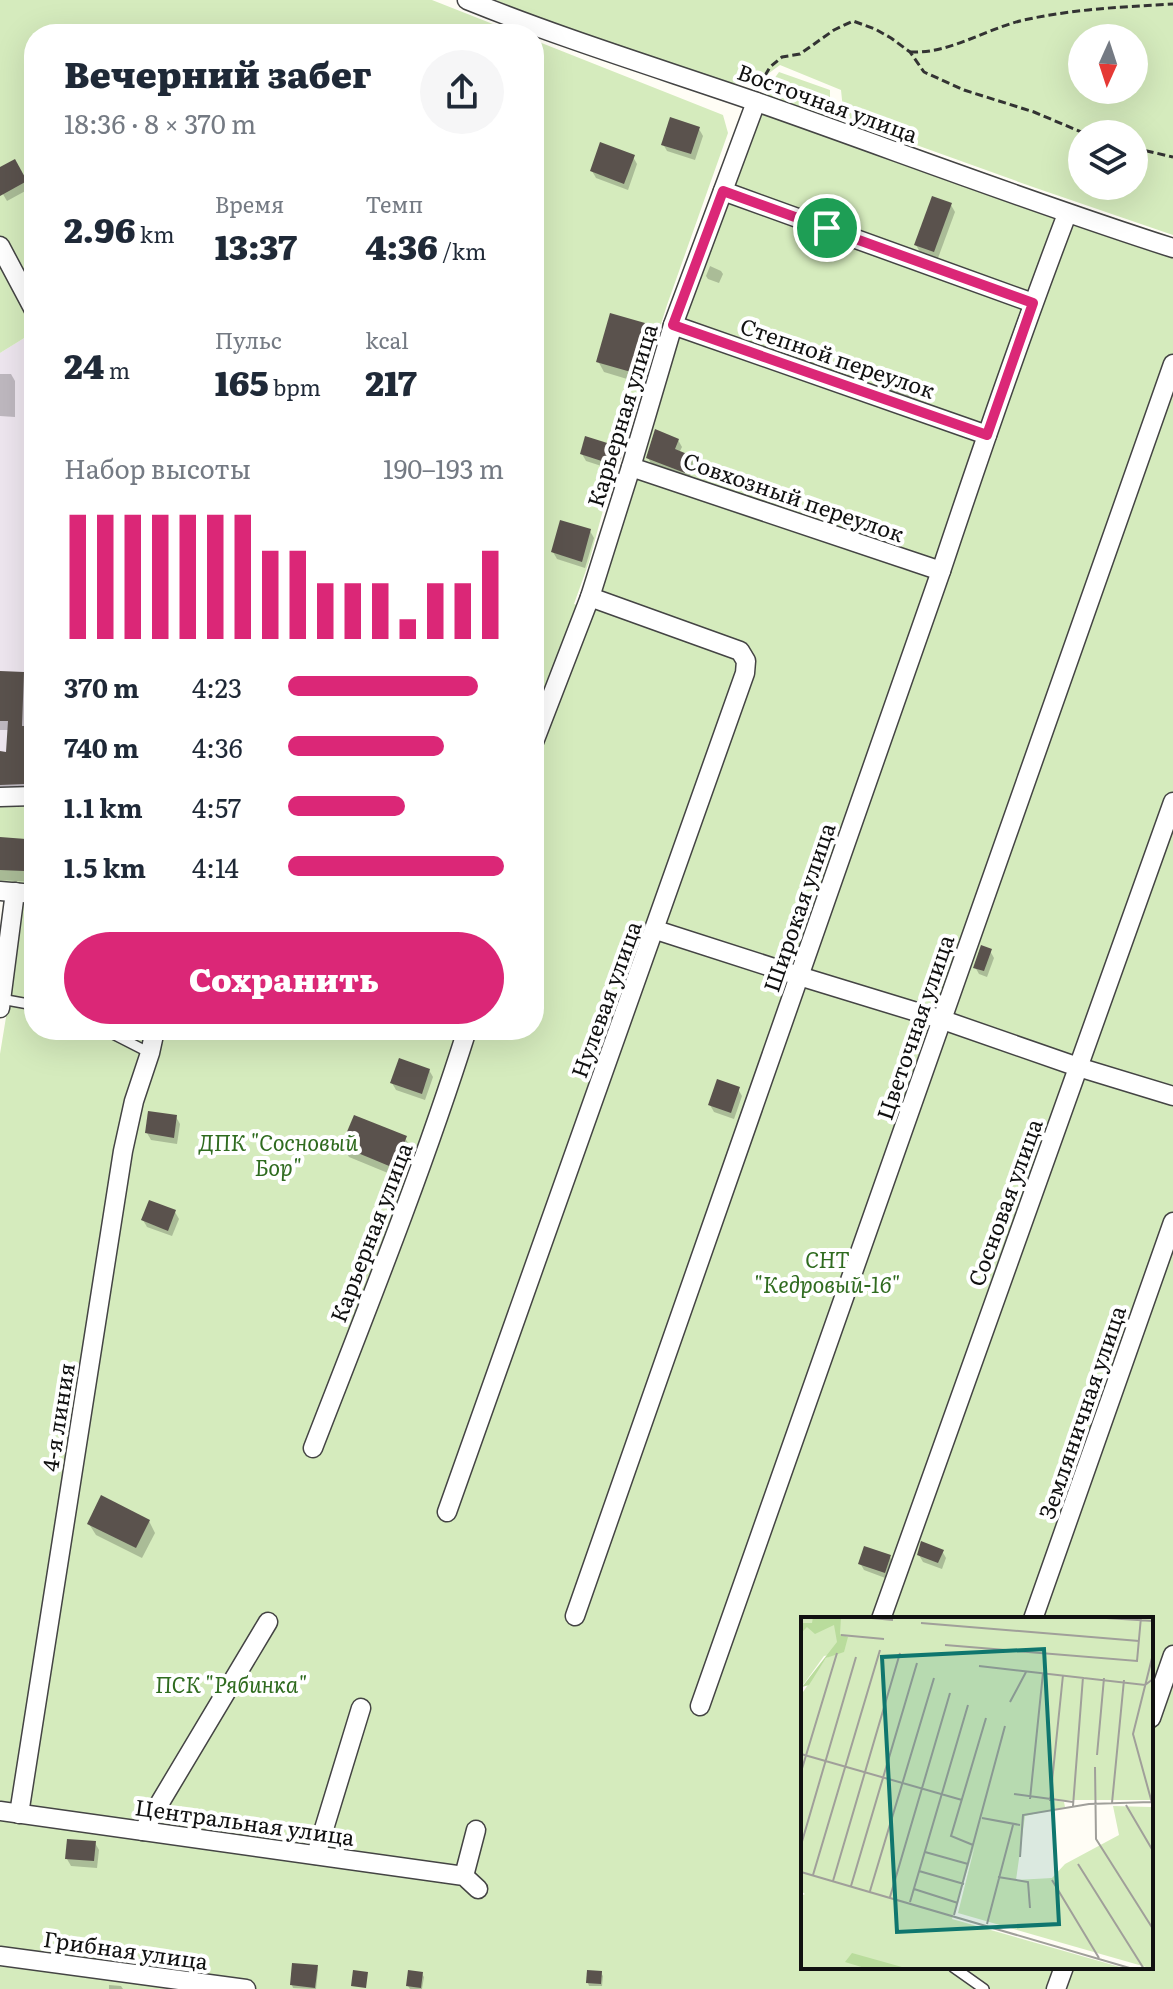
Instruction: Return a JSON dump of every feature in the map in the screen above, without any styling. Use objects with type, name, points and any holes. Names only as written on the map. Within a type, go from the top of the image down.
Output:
[{"type":"street","name":"Восточная улица","points":[[467,0],[510,24]]},
{"type":"street","name":"Восточная улица","points":[[544,36],[756,102],[1067,214],[1173,248]]},
{"type":"street","name":"Карьерная улица","points":[[544,716],[590,597],[673,325],[756,102]]},
{"type":"street","points":[[723,191],[1033,303]]},
{"type":"street","name":"Широкая улица","points":[[575,1616],[1033,303],[1067,214]]},
{"type":"street","points":[[0,246],[24,291]]},
{"type":"street","name":"Степной переулок","points":[[673,325],[987,435]]},
{"type":"street","name":"Цветочная улица","points":[[700,1706],[1173,364]]},
{"type":"street","name":"Совхозный переулок","points":[[631,467],[941,571]]},
{"type":"street","name":"Нулевая улица","points":[[447,1512],[745,673],[746,661],[740,651],[590,597]]},
{"type":"street","points":[[0,797],[24,796]]},
{"type":"street","name":"Сосновая улица","points":[[882,1617],[1173,802]]},
{"type":"street","points":[[1,1003],[7,892]]},
{"type":"street","points":[[656,930],[1173,1096]]},
{"type":"street","name":"4-я линия","points":[[9,1812],[123,1151],[153,1040]]},
{"type":"street","name":"Карьерная улица","points":[[313,1448],[398,1231],[464,1040]]},
{"type":"street","name":"Земляничная улица","points":[[1034,1617],[1173,1222]]},
{"type":"street","points":[[143,1831],[268,1622]]},
{"type":"street","points":[[1153,1712],[1173,1655]]},
{"type":"street","points":[[316,1855],[361,1708]]},
{"type":"street","name":"Центральная улица","points":[[9,1812],[464,1876]]},
{"type":"street","points":[[476,1830],[464,1876],[478,1889]]},
{"type":"street","name":"Грибная улица","points":[[0,1956],[211,1987],[246,1989]]},
{"type":"street","points":[[1056,1989],[1063,1969]]},
{"type":"lane","points":[[1,1003],[24,1004]]},
{"type":"lane","points":[[125,1040],[150,1053]]},
{"type":"lane","points":[[956,1969],[984,1989]]},
{"type":"path","points":[[910,52],[927,53],[1020,21],[1080,9],[1173,4]]},
{"type":"path","points":[[756,102],[759,85],[770,67],[782,57],[800,54],[834,30],[853,21],[891,38],[910,52],[924,72],[964,90],[1068,126]]},
{"type":"path","points":[[1148,151],[1173,157]]},
{"type":"shaded area","points":[[24,338],[24,788],[0,788],[0,353]]},
{"type":"green space","points":[[0,0],[432,0],[493,24],[24,24],[24,338],[0,353]]},
{"type":"green space","points":[[496,0],[1173,0],[1173,235],[1071,200],[1148,200],[1148,120],[1068,120],[1068,199],[844,119],[841,90],[780,65],[761,79],[732,84],[544,22]]},
{"type":"green space","points":[[544,44],[723,115],[728,133],[667,305],[574,604],[595,610],[670,352],[762,96],[779,72],[830,90],[830,117],[1173,242],[1173,1989],[0,1989],[0,1054],[22,888],[0,885],[0,807],[24,805],[24,1040],[544,1040]]},
{"type":"building","points":[[670,117],[700,127],[691,154],[661,145]]},
{"type":"building","points":[[600,142],[635,155],[624,184],[590,171]]},
{"type":"building","points":[[15,159],[24,176],[24,183],[0,196],[0,167]]},
{"type":"building","points":[[932,196],[952,203],[934,252],[914,245]]},
{"type":"building","points":[[610,313],[645,323],[631,372],[596,362]]},
{"type":"building","points":[[887,373],[914,381],[910,394],[883,386]]},
{"type":"building","points":[[655,429],[679,439],[675,449],[692,456],[685,473],[646,458]]},
{"type":"building","points":[[585,436],[620,447],[614,465],[580,454]]},
{"type":"building","points":[[560,520],[591,529],[582,562],[551,552]]},
{"type":"building","points":[[0,671],[24,672],[24,784],[0,785],[0,751],[6,752],[8,721],[0,721]]},
{"type":"building","points":[[0,837],[24,839],[24,871],[0,870]]},
{"type":"building","points":[[981,945],[992,949],[984,971],[973,968]]},
{"type":"building","points":[[399,1058],[430,1069],[422,1094],[390,1083]]},
{"type":"building","points":[[717,1079],[740,1087],[731,1113],[708,1105]]},
{"type":"building","points":[[148,1111],[177,1115],[174,1138],[145,1133]]},
{"type":"building","points":[[354,1115],[407,1136],[394,1168],[341,1146]]},
{"type":"building","points":[[149,1200],[176,1210],[168,1231],[141,1220]]},
{"type":"building","points":[[101,1495],[150,1520],[136,1548],[87,1524]]},
{"type":"building","points":[[921,1541],[944,1550],[938,1563],[917,1555]]},
{"type":"building","points":[[864,1546],[891,1555],[885,1573],[858,1564]]},
{"type":"building","points":[[67,1839],[96,1841],[94,1861],[65,1859]]},
{"type":"building","points":[[292,1963],[318,1965],[315,1988],[290,1985]]},
{"type":"building","points":[[353,1970],[368,1972],[366,1988],[351,1986]]},
{"type":"building","points":[[408,1970],[423,1972],[421,1988],[406,1986]]},
{"type":"building","points":[[587,1970],[602,1971],[601,1984],[586,1983]]},
{"type":"route","points":[[723,191],[827,228],[1033,303],[987,435],[673,325],[723,191]]},
{"type":"park label","name":"ДПК \"Сосновый Бор\"","points":[[278,1154]]},
{"type":"park label","name":"СНТ \"Кедровый-16\"","points":[[827,1270]]},
{"type":"park label","name":"ПСК \"Рябинка\"","points":[[231,1683]]}]
